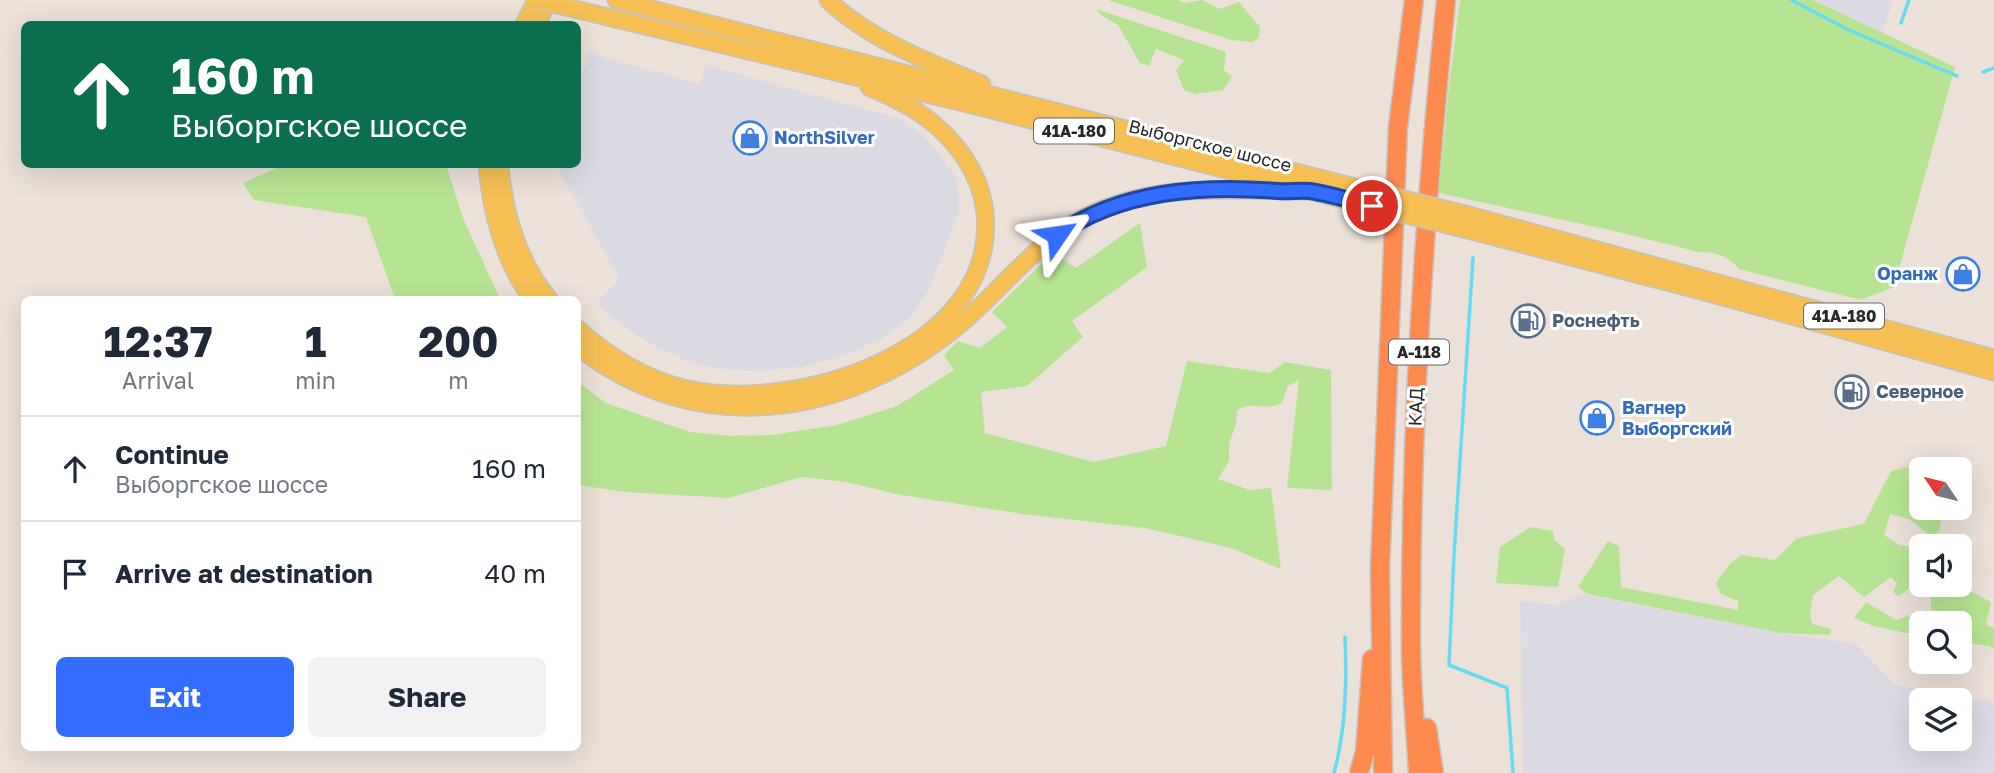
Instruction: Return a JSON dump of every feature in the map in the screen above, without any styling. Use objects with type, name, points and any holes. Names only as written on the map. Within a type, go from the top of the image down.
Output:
[{"type":"highway","name":"КАД","points":[[1384,773],[1380,568],[1398,127],[1414,0]]},
{"type":"highway","name":"КАД","points":[[1419,773],[1411,649],[1416,398],[1433,126],[1446,0]]},
{"type":"highway","points":[[1359,773],[1364,752],[1380,568]]},
{"type":"highway","points":[[1412,579],[1420,625],[1422,678],[1434,773]]},
{"type":"main road","name":"Выборгское шоссе","points":[[536,0],[839,72],[1308,191],[1350,193]]},
{"type":"main road","points":[[526,21],[536,0]]},
{"type":"main road","points":[[538,21],[549,0]]},
{"type":"main road","name":"Выборгское шоссе","points":[[616,0],[1029,105],[1350,193],[1994,358]]},
{"type":"main road","points":[[828,0],[856,23],[897,46],[1029,105]]},
{"type":"main road","points":[[581,332],[614,357],[656,379],[706,392],[756,394],[821,384],[863,370],[909,345],[945,318],[969,289],[984,255],[986,221],[979,185],[964,156],[932,123],[902,103],[839,72]]},
{"type":"main road","points":[[487,168],[497,226],[514,268],[531,296]]},
{"type":"main road","points":[[500,168],[504,200],[513,233],[530,270],[547,296]]},
{"type":"main road","points":[[581,349],[633,383],[681,400],[705,405],[756,408],[807,400],[869,382],[937,342],[959,326],[1046,243],[1068,227],[1101,210],[1156,195],[1205,188],[1308,191]]},
{"type":"main road","name":"Выборгское шоссе","points":[[1464,222],[1994,372]]},
{"type":"shaded area","points":[[1813,0],[1893,0],[1882,33]]},
{"type":"shaded area","points":[[589,53],[700,84],[706,65],[901,119],[928,140],[955,175],[959,193],[959,212],[930,287],[911,317],[883,338],[845,355],[802,367],[762,371],[727,370],[690,362],[656,347],[627,329],[597,303],[620,279],[558,168],[581,168],[581,76]]},
{"type":"shaded area","points":[[1581,594],[1781,633],[1856,644],[1895,685],[1912,688],[1909,688],[1909,751],[1972,751],[1972,698],[1994,702],[1994,773],[1523,773],[1520,601],[1555,605]]},
{"type":"green space","points":[[1108,0],[1177,0],[1185,3],[1202,0],[1220,9],[1239,2],[1260,27],[1259,38],[1252,42],[1231,40]]},
{"type":"green space","points":[[1460,0],[1813,0],[1955,67],[1894,287],[1861,300],[1739,269],[1731,261],[1716,254],[1439,193]]},
{"type":"green space","points":[[1096,9],[1226,52],[1224,70],[1232,77],[1223,90],[1195,94],[1184,90],[1176,70],[1184,60],[1156,49],[1149,66],[1140,63],[1118,25]]},
{"type":"green space","points":[[276,168],[447,168],[463,218],[499,296],[394,296],[366,217],[254,200],[243,183]]},
{"type":"green space","points":[[1140,223],[1147,267],[1072,321],[1083,337],[1027,386],[981,392],[985,433],[1094,462],[1166,446],[1187,361],[1269,373],[1285,362],[1331,370],[1332,490],[1287,488],[1299,380],[1288,386],[1282,403],[1249,406],[1237,410],[1236,424],[1229,444],[1229,461],[1218,479],[1250,490],[1271,488],[1281,569],[1231,548],[1145,528],[1022,514],[896,494],[847,482],[801,477],[729,498],[625,492],[581,485],[581,384],[606,403],[690,432],[731,436],[771,435],[837,425],[897,406],[954,370],[944,355],[958,341],[980,348],[1007,327],[992,312],[1053,253],[1076,268]]},
{"type":"green space","points":[[1909,467],[1909,519],[1890,514],[1884,535],[1899,545],[1909,546],[1909,589],[1898,596],[1893,592],[1897,583],[1891,577],[1864,597],[1839,576],[1813,595],[1810,614],[1812,624],[1831,629],[1830,635],[1781,633],[1587,594],[1578,587],[1608,541],[1619,546],[1621,587],[1738,610],[1738,601],[1721,594],[1716,583],[1729,565],[1741,555],[1775,560],[1797,538],[1864,524],[1891,471]]},
{"type":"green space","points":[[1910,520],[1941,520],[1939,532],[1928,534]]},
{"type":"green space","points":[[1530,527],[1553,531],[1554,540],[1565,549],[1558,587],[1496,583],[1500,547]]},
{"type":"green space","points":[[1972,592],[1991,602],[1986,625],[1994,628],[1994,649],[1972,644],[1972,611],[1931,609],[1931,597],[1972,597]]},
{"type":"green space","points":[[1866,602],[1896,620],[1909,616],[1909,634],[1873,626],[1854,618]]},
{"type":"waterway","points":[[1791,0],[1849,30],[1957,76]]},
{"type":"waterway","points":[[1901,23],[1909,0]]},
{"type":"waterway","points":[[1983,72],[1994,68]]},
{"type":"waterway","points":[[1473,258],[1449,665],[1507,688],[1513,773]]},
{"type":"waterway","points":[[1334,773],[1345,706],[1345,637]]},
{"type":"place","name":"NorthSilver","points":[[750,138]]},
{"type":"place","name":"Оранж","points":[[1963,274]]},
{"type":"place","name":"Роснефть","points":[[1528,321]]},
{"type":"place","name":"Северное","points":[[1852,392]]},
{"type":"place","name":"Вагнер Выборгский","points":[[1597,418]]},
{"type":"route","points":[[1057,235],[1085,217],[1117,204],[1205,188],[1308,191],[1372,206]]}]
